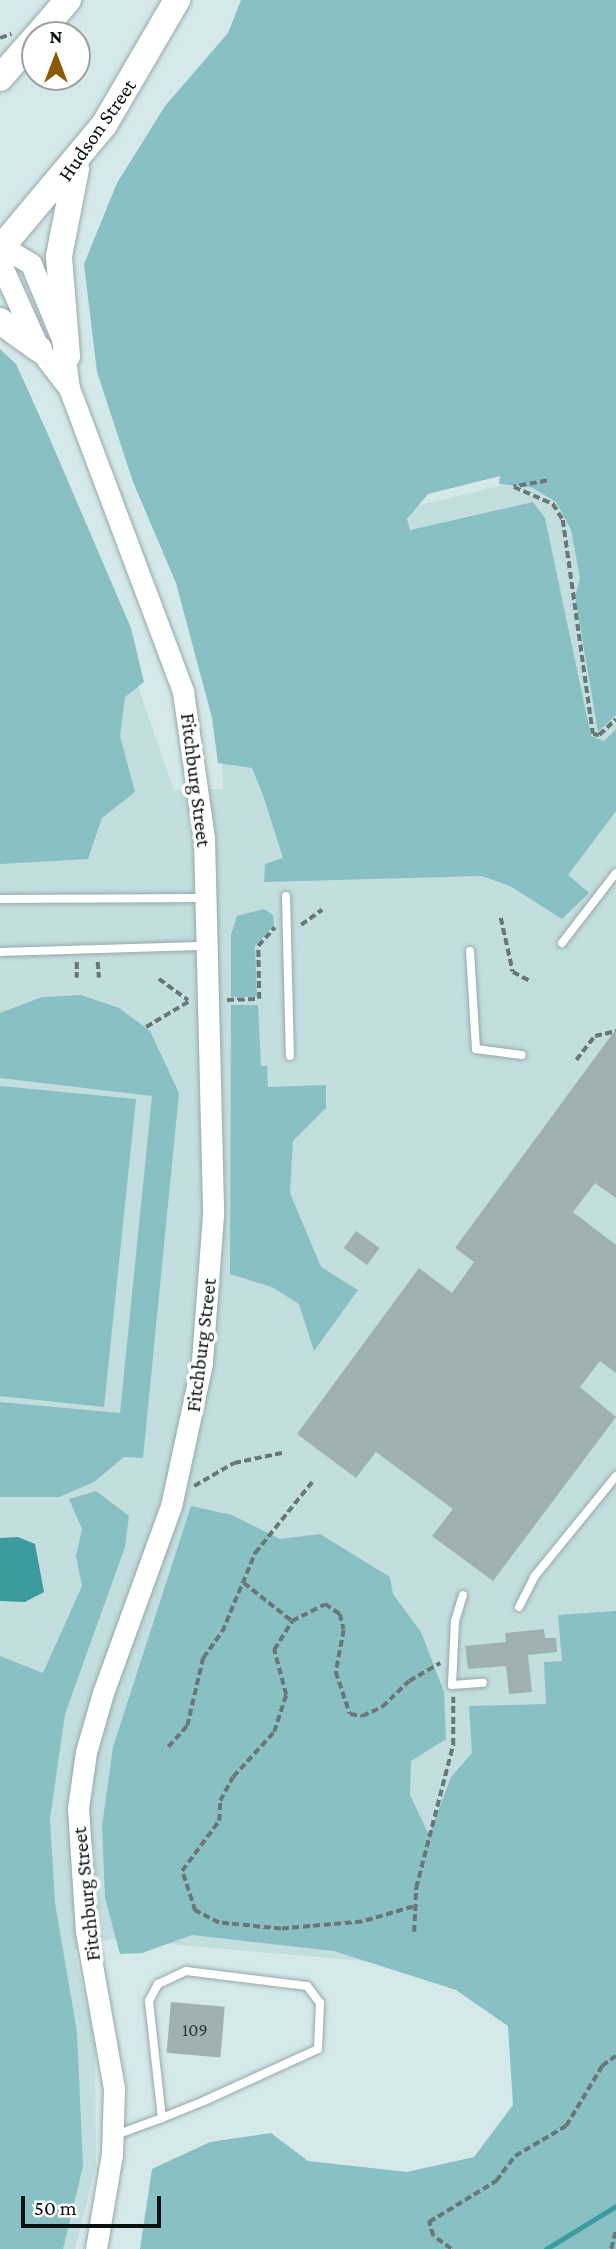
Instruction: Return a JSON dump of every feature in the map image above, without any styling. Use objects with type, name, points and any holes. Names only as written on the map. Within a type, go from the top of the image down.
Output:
[{"type":"main road","points":[[49,21],[68,0]]},
{"type":"main road","name":"Hudson Street","points":[[0,251],[78,161],[177,0]]},
{"type":"main road","points":[[0,78],[21,54]]},
{"type":"main road","points":[[67,356],[59,256],[78,161]]},
{"type":"main road","points":[[0,321],[39,349]]},
{"type":"street","name":"Hudson Street","points":[[0,251],[13,253],[31,264],[67,356],[69,388]]},
{"type":"street","name":"Hudson Street","points":[[0,262],[39,349],[69,388],[89,439]]},
{"type":"street","name":"Fitchburg Street","points":[[89,439],[183,692],[201,791],[207,898],[213,1215],[201,1363],[171,1506],[99,1704],[78,1808],[86,1931],[110,2051],[113,2136],[96,2249]]},
{"type":"lane","points":[[562,943],[616,873]]},
{"type":"lane","points":[[286,896],[290,1056]]},
{"type":"lane","points":[[0,899],[207,898]]},
{"type":"lane","points":[[0,952],[208,946]]},
{"type":"lane","points":[[470,951],[476,1049],[522,1055]]},
{"type":"lane","points":[[519,1607],[534,1577],[616,1476]]},
{"type":"lane","points":[[463,1595],[452,1662],[452,1685],[483,1683]]},
{"type":"lane","points":[[113,2136],[162,2118],[318,2049],[320,2003],[307,1986],[186,1971],[158,1984],[149,2001],[162,2118]]},
{"type":"path","points":[[547,481],[514,487],[553,504],[563,520],[593,734],[599,735],[616,719]]},
{"type":"path","points":[[301,925],[322,910]]},
{"type":"path","points":[[501,918],[513,972],[531,982]]},
{"type":"path","points":[[225,1000],[259,999],[258,946],[276,927]]},
{"type":"path","points":[[146,1027],[191,1002],[159,979]]},
{"type":"path","points":[[576,1060],[596,1036],[616,1031]]},
{"type":"path","points":[[189,1488],[234,1463],[282,1453]]},
{"type":"path","points":[[168,1748],[187,1726],[203,1658],[244,1583],[255,1553],[312,1482]]},
{"type":"path","points":[[244,1583],[292,1621]]},
{"type":"path","points":[[413,1907],[362,1922],[281,1929],[219,1923],[195,1911],[182,1871],[219,1821],[220,1801],[233,1777],[274,1732],[286,1695],[274,1650],[292,1621],[325,1604],[340,1614],[344,1630],[336,1672],[350,1714],[362,1716],[382,1707],[409,1681],[440,1663],[452,1662]]},
{"type":"path","points":[[414,1932],[413,1907],[453,1745],[452,1685]]},
{"type":"path","points":[[451,2249],[433,2236],[429,2222],[496,2181],[515,2156],[566,2126],[602,2066],[616,2056]]},
{"type":"path","points":[[611,2249],[616,2229]]},
{"type":"shaded area","points":[[241,0],[616,0],[616,715],[598,732],[575,596],[580,578],[571,530],[556,502],[531,487],[499,484],[500,476],[428,494],[407,519],[410,530],[533,502],[545,518],[591,736],[604,741],[616,729],[616,811],[568,875],[589,893],[562,919],[510,886],[482,876],[264,882],[265,864],[283,858],[263,795],[252,768],[218,763],[212,718],[176,583],[133,482],[97,372],[84,264],[117,183],[165,106],[228,33]]},
{"type":"shaded area","points":[[0,349],[16,364],[46,430],[131,628],[144,682],[125,697],[120,736],[135,792],[102,818],[88,859],[0,864]]},
{"type":"shaded area","points":[[616,370],[616,1983],[111,1939],[74,1950],[95,2039],[96,2165],[75,2249],[35,2249],[0,2224],[0,462],[58,458],[174,790],[223,789],[214,554],[521,481]]},
{"type":"shaded area","points":[[264,909],[273,915],[274,925],[255,946],[257,997],[231,997],[231,935],[237,916]]},
{"type":"shaded area","points":[[81,995],[119,1008],[150,1031],[179,1093],[143,1458],[124,1457],[94,1482],[59,1497],[0,1497],[0,1402],[120,1413],[152,1096],[0,1078],[0,1013],[42,997]]},
{"type":"shaded area","points":[[231,1005],[258,1005],[261,1066],[267,1066],[268,1087],[326,1085],[326,1108],[293,1141],[290,1193],[321,1267],[358,1290],[314,1351],[299,1304],[272,1287],[230,1274]]},
{"type":"shaded area","points":[[0,1086],[136,1099],[104,1407],[0,1396]]},
{"type":"shaded area","points":[[96,1491],[129,1516],[125,1547],[65,1714],[50,1819],[55,1903],[77,2032],[83,2166],[63,2249],[0,2249],[0,1656],[43,1673],[82,1586],[76,1556],[82,1529],[69,1499]]},
{"type":"shaded area","points":[[191,1506],[232,1515],[280,1539],[320,1534],[390,1577],[393,1594],[421,1632],[444,1692],[446,1739],[411,1761],[410,1795],[429,1835],[451,1777],[472,1753],[469,1706],[546,1704],[544,1662],[562,1661],[558,1615],[616,1611],[616,2249],[140,2249],[152,2169],[210,2142],[271,2133],[308,2161],[407,2172],[474,2157],[513,2105],[508,2026],[456,1990],[334,1951],[192,1935],[142,1953],[120,1954],[105,1898],[102,1826],[113,1747]]},
{"type":"shaded area","points":[[18,1537],[35,1544],[44,1592],[25,1602],[0,1601],[0,1538]]},
{"type":"building","points":[[616,1029],[616,1198],[595,1183],[573,1212],[616,1245],[616,1373],[600,1361],[580,1387],[616,1417],[493,1581],[432,1536],[453,1509],[376,1452],[356,1478],[297,1434],[419,1268],[452,1293],[474,1262],[455,1248]]},
{"type":"building","points":[[356,1231],[379,1248],[367,1265],[344,1248]]},
{"type":"building","points":[[544,1629],[545,1638],[556,1638],[557,1652],[528,1655],[532,1692],[509,1694],[506,1666],[468,1669],[465,1646],[506,1642],[505,1633]]},
{"type":"building","points":[[171,2002],[225,2007],[220,2058],[167,2053]]},
{"type":"waterway","points":[[546,2249],[616,2206]]}]
